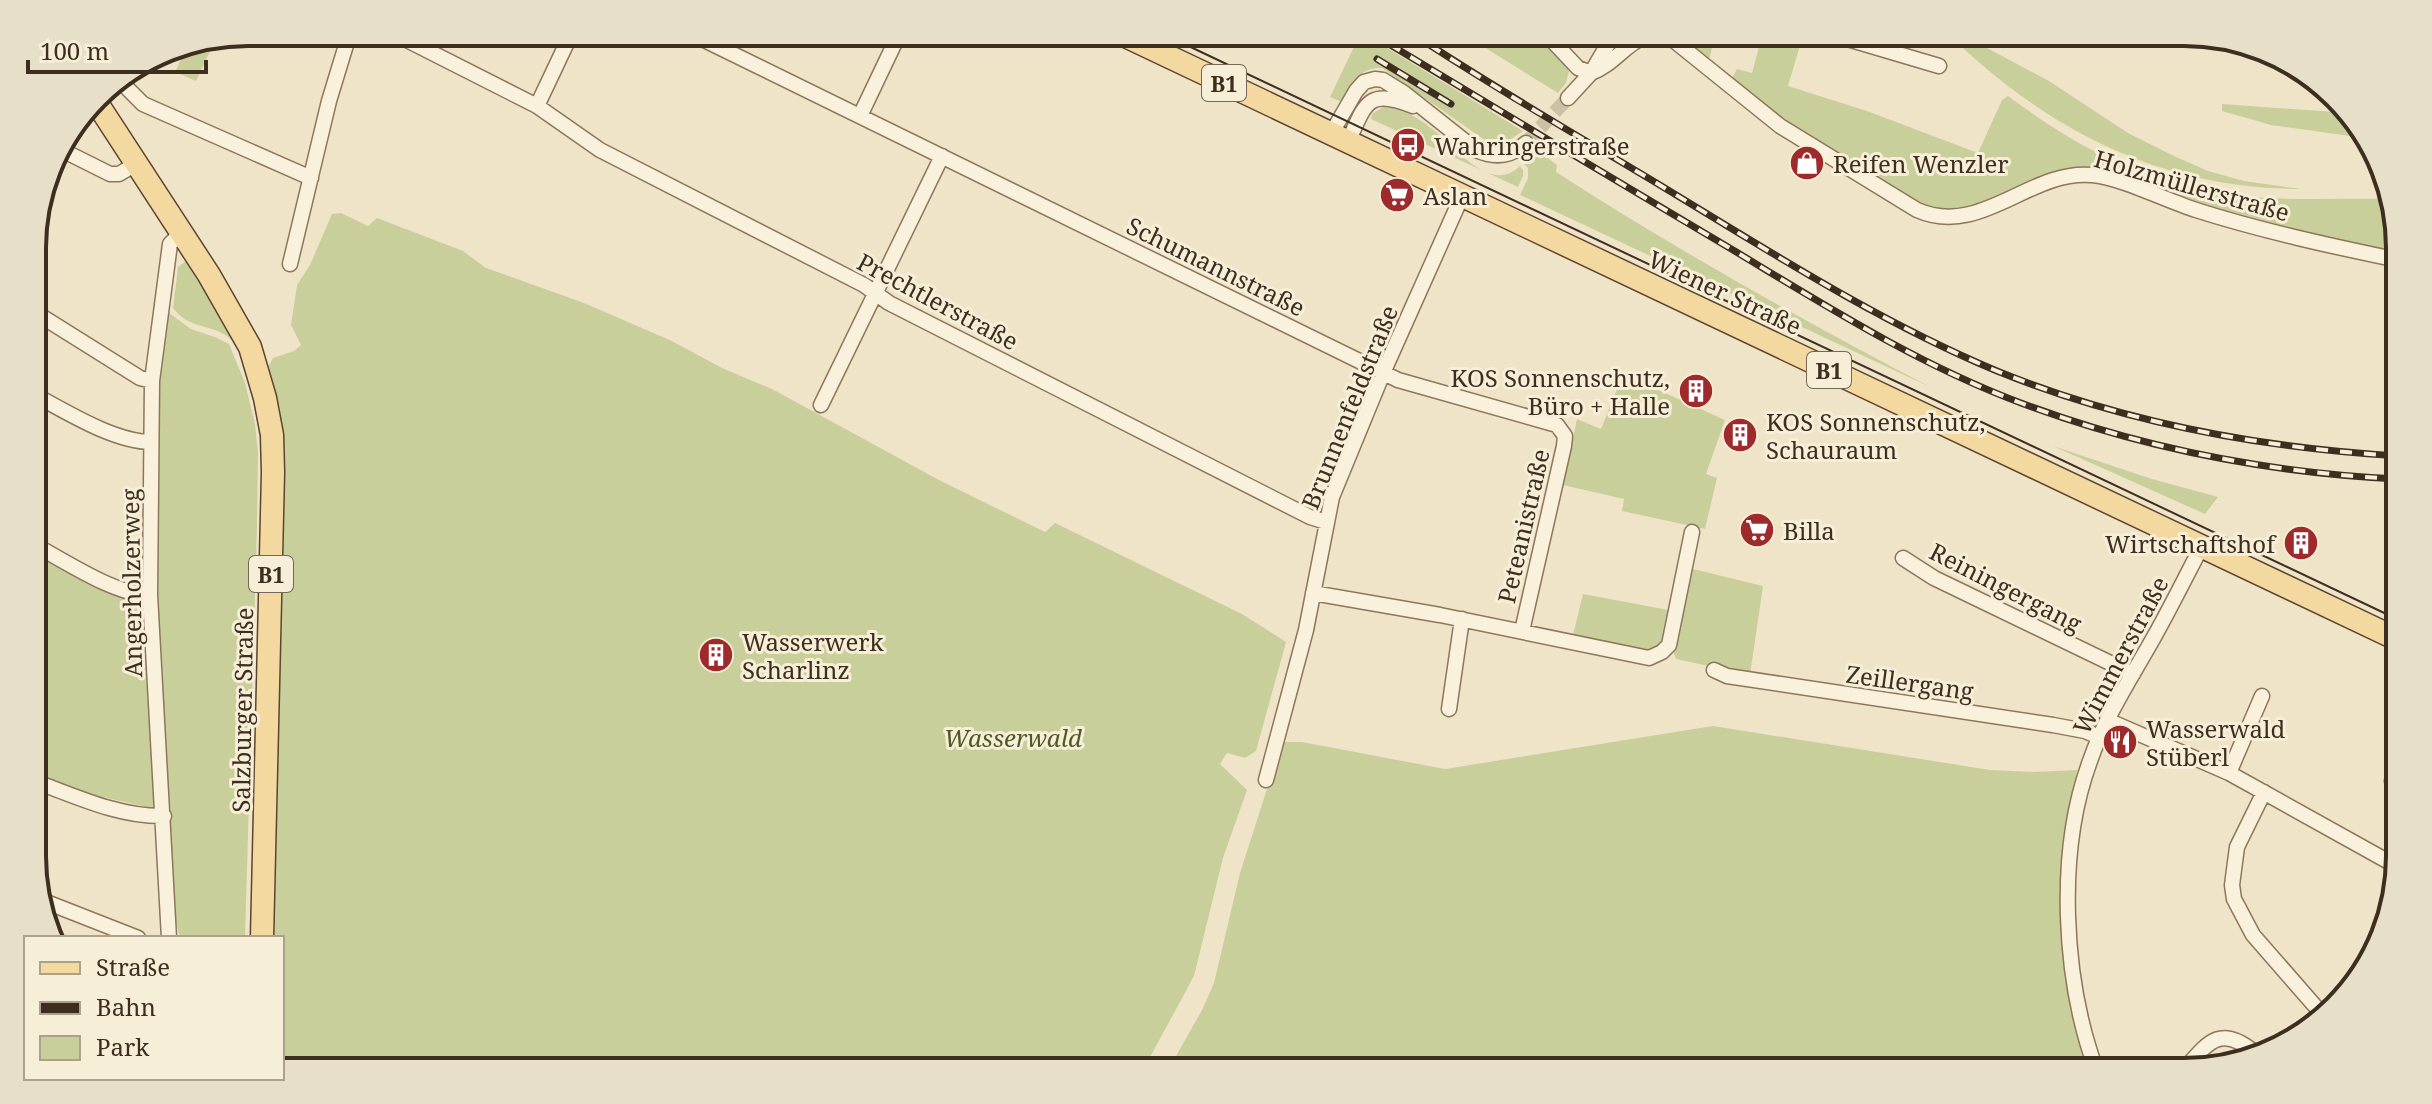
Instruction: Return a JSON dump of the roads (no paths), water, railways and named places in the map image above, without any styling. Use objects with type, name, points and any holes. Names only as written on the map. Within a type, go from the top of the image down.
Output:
[{"type":"main road","name":"Wiener Straße","points":[[1146,46],[2386,634]]},
{"type":"main road","name":"Salzburger Straße","points":[[101,109],[227,304],[250,347],[265,398],[272,435],[273,487],[262,936]]},
{"type":"street","points":[[290,264],[329,101],[346,46]]},
{"type":"street","name":"Prechtlerstraße","points":[[419,46],[537,106],[600,150],[902,310],[1310,517],[1326,522]]},
{"type":"street","points":[[537,106],[565,46]]},
{"type":"street","name":"Schumannstraße","points":[[717,46],[1398,380],[1544,419],[1562,430]]},
{"type":"street","points":[[860,116],[893,46]]},
{"type":"street","points":[[1557,46],[1578,68],[1591,73]]},
{"type":"street","points":[[1568,98],[1591,73],[1607,46]]},
{"type":"street","name":"Holzmüllerstraße","points":[[1591,73],[1631,46]]},
{"type":"street","name":"Holzmüllerstraße","points":[[1681,46],[1780,126],[1932,217],[1948,219],[1973,214],[2050,182],[2092,175],[2255,227],[2386,257]]},
{"type":"street","points":[[1871,46],[1939,66]]},
{"type":"street","points":[[1340,138],[1356,91],[1369,80],[1383,80],[1485,154],[1511,154],[1526,143]]},
{"type":"street","points":[[128,89],[143,104],[311,178]]},
{"type":"street","points":[[70,154],[110,174],[119,174],[136,164]]},
{"type":"street","points":[[821,405],[942,156]]},
{"type":"street","name":"Brunnenfeldstraße","points":[[1266,780],[1294,679],[1326,522],[1343,468],[1462,196]]},
{"type":"street","name":"Angerholzerweg","points":[[169,936],[150,595],[152,381],[170,244],[182,232]]},
{"type":"street","points":[[46,319],[140,378],[152,381]]},
{"type":"street","points":[[46,401],[94,425],[138,442],[151,442]]},
{"type":"street","name":"Peteanistraße","points":[[1522,631],[1564,446],[1562,430]]},
{"type":"street","points":[[1313,593],[1462,619],[1642,658],[1656,656],[1669,645],[1692,532]]},
{"type":"street","name":"Wimmerstraße","points":[[2093,1058],[2074,979],[2069,909],[2073,835],[2080,796],[2107,720],[2202,546]]},
{"type":"street","points":[[46,551],[124,590],[150,595]]},
{"type":"street","name":"Reiningergang","points":[[1903,558],[1934,578],[2133,674]]},
{"type":"street","points":[[1449,709],[1462,619]]},
{"type":"street","name":"Zeillergang","points":[[1714,670],[1727,676],[2053,725],[2099,737]]},
{"type":"street","points":[[2229,773],[2262,696]]},
{"type":"street","points":[[2107,720],[2229,773],[2386,860]]},
{"type":"street","points":[[46,785],[118,810],[164,816]]},
{"type":"street","points":[[2264,792],[2237,847],[2232,885],[2234,899],[2253,935],[2317,1008]]},
{"type":"street","points":[[52,904],[133,936]]},
{"type":"street","points":[[2194,1058],[2207,1044],[2221,1037],[2235,1039],[2247,1047]]},
{"type":"tunnel","points":[[1526,143],[1568,98]]},
{"type":"tram line","points":[[1189,46],[2386,614]]},
{"type":"railway","points":[[1392,46],[1838,313],[1910,353],[1983,388],[2066,419],[2207,456],[2303,471],[2386,478]]},
{"type":"railway","points":[[1432,46],[1830,287],[1912,332],[1997,371],[2144,419],[2296,447],[2386,455]]},
{"type":"railway","points":[[1377,59],[1451,104]]},
{"type":"place","name":"Wahringerstraße","points":[[1408,145]]},
{"type":"place","name":"Reifen Wenzler","points":[[1807,163]]},
{"type":"place","name":"Aslan","points":[[1397,195]]},
{"type":"place","name":"KOS Sonnenschutz, Büro + Halle","points":[[1696,391]]},
{"type":"place","name":"KOS Sonnenschutz, Schauraum","points":[[1740,435]]},
{"type":"place","name":"Billa","points":[[1757,530]]},
{"type":"place","name":"Wirtschaftshof","points":[[2301,543]]},
{"type":"place","name":"Wasserwerk Scharlinz","points":[[716,655]]},
{"type":"place","name":"Wasserwald Stüberl","points":[[2120,742]]},
{"type":"park label","name":"Wasserwald","points":[[1013,737]]}]
